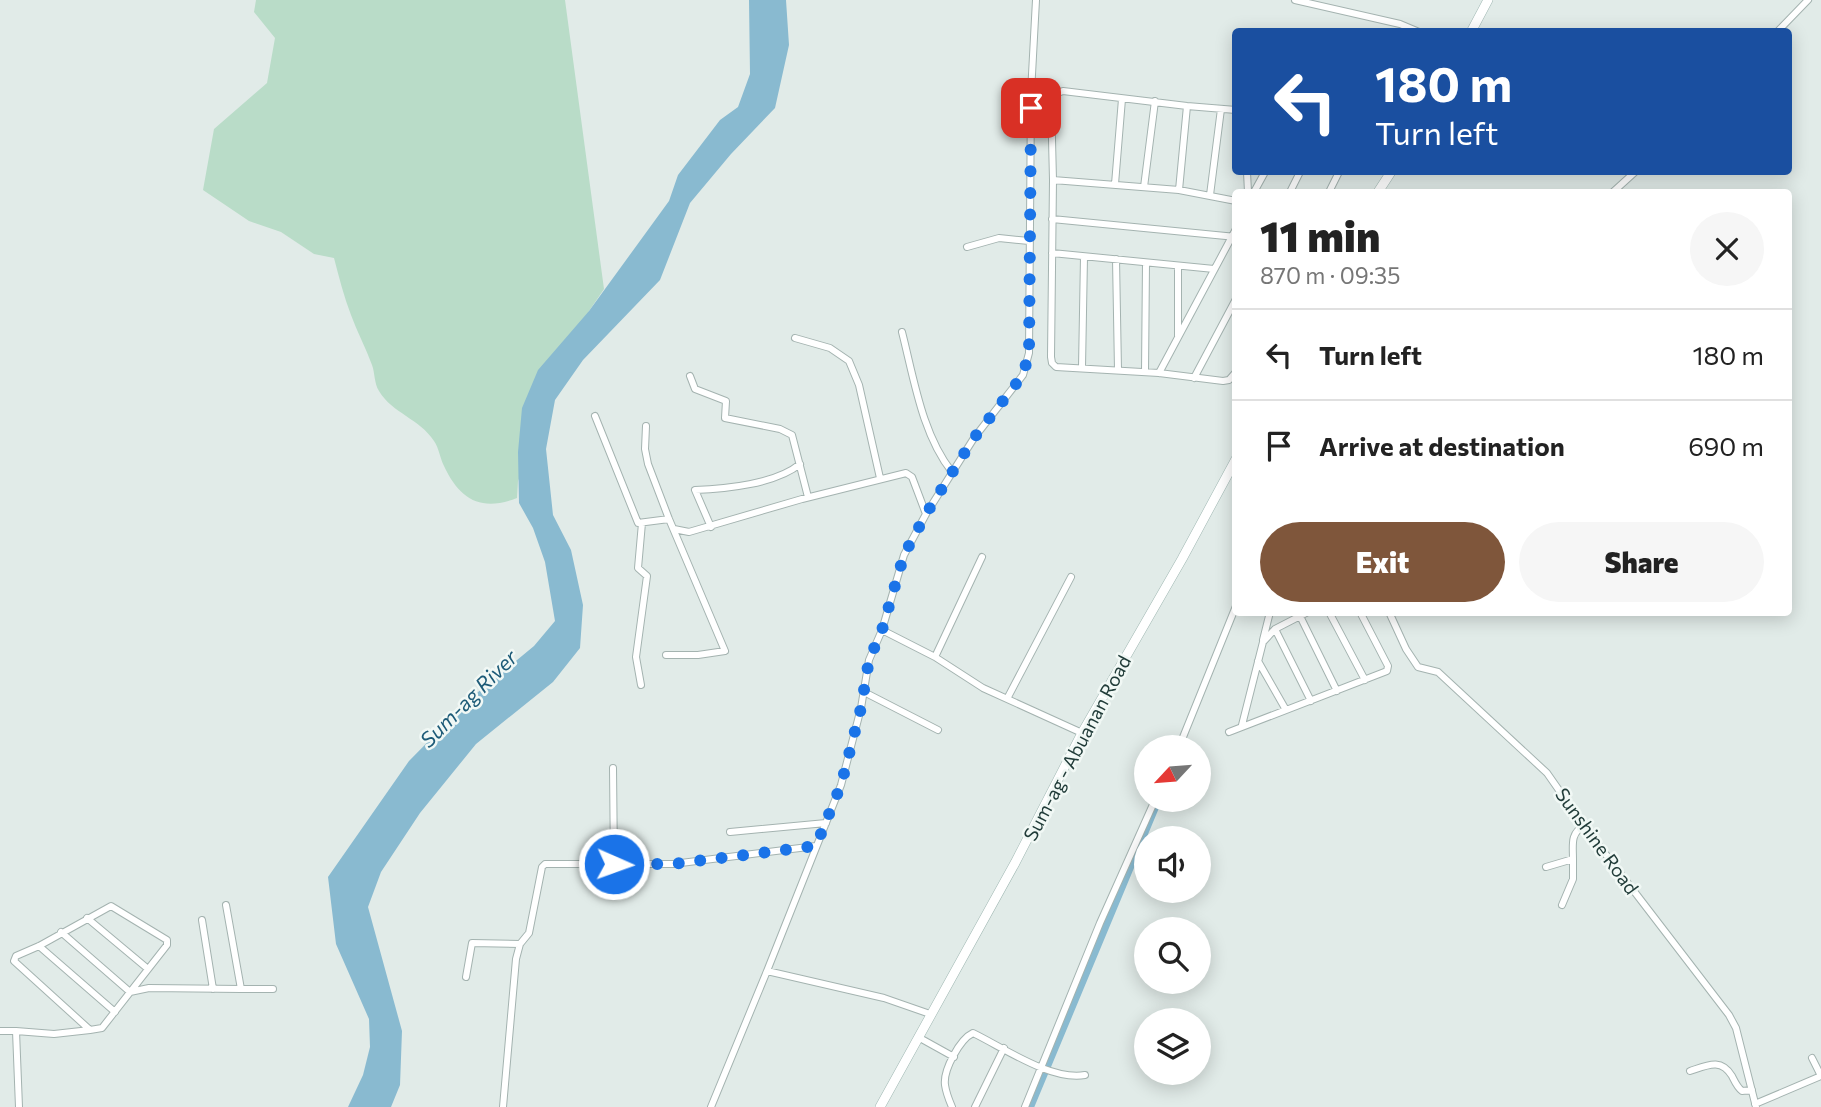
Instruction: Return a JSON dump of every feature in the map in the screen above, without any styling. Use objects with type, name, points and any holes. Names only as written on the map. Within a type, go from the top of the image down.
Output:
[{"type":"main road","points":[[1473,28],[1488,0]]},
{"type":"main road","name":"Sum-ag - Abuanan Road","points":[[880,1107],[1015,863],[1082,733],[1232,466]]},
{"type":"street","points":[[711,1107],[841,785],[864,692],[869,660],[882,630],[904,555],[926,514],[974,438],[1023,375],[1029,353],[1031,93],[1036,0]]},
{"type":"street","points":[[1294,0],[1388,20],[1409,28]]},
{"type":"street","points":[[1781,28],[1808,0]]},
{"type":"street","points":[[1232,110],[1063,91],[1051,99],[1052,363],[1056,366],[1159,373],[1223,381],[1232,377]]},
{"type":"street","points":[[1115,184],[1122,99]]},
{"type":"street","points":[[1144,187],[1155,101]]},
{"type":"street","points":[[1178,190],[1187,106]]},
{"type":"street","points":[[1210,195],[1221,109]]},
{"type":"street","points":[[1616,189],[1631,175]]},
{"type":"street","points":[[1053,180],[1178,190],[1232,200]]},
{"type":"street","points":[[1052,219],[1232,237]]},
{"type":"street","points":[[967,247],[999,238],[1029,241]]},
{"type":"street","points":[[1159,373],[1232,240]]},
{"type":"street","points":[[1052,253],[1214,269]]},
{"type":"street","points":[[1082,367],[1084,257]]},
{"type":"street","points":[[1116,259],[1118,370]]},
{"type":"street","points":[[1145,372],[1146,263]]},
{"type":"street","points":[[1178,267],[1178,338]]},
{"type":"street","points":[[1194,377],[1232,306]]},
{"type":"street","points":[[902,332],[925,417],[939,455],[952,472]]},
{"type":"street","points":[[795,338],[830,348],[849,361],[859,385],[880,478]]},
{"type":"street","points":[[690,376],[695,389],[726,401],[726,419],[789,433],[795,443],[808,497]]},
{"type":"street","points":[[595,416],[638,523],[668,519]]},
{"type":"street","points":[[646,426],[646,456],[668,519],[726,651],[666,655]]},
{"type":"street","points":[[711,527],[695,490],[733,488],[792,471],[800,464]]},
{"type":"street","points":[[674,529],[690,532],[711,527],[808,497],[906,473],[910,474],[926,514]]},
{"type":"street","points":[[641,685],[636,657],[647,576],[638,568],[642,523]]},
{"type":"street","points":[[934,657],[982,557]]},
{"type":"street","points":[[1008,697],[1071,577]]},
{"type":"street","points":[[1184,735],[1232,616]]},
{"type":"street","points":[[1242,725],[1269,616]]},
{"type":"street","points":[[1263,642],[1275,629],[1296,616]]},
{"type":"street","points":[[1300,616],[1338,691]]},
{"type":"street","points":[[1331,616],[1365,680]]},
{"type":"street","points":[[1229,732],[1387,670],[1388,666],[1362,616]]},
{"type":"street","name":"Sunshine Road","points":[[1391,616],[1418,667],[1438,672],[1547,773],[1584,826],[1729,1015],[1736,1028],[1756,1106]]},
{"type":"street","points":[[1275,629],[1311,701]]},
{"type":"street","points":[[882,630],[934,657],[984,688],[1082,733]]},
{"type":"street","points":[[1258,661],[1286,710]]},
{"type":"street","points":[[864,692],[938,730]]},
{"type":"street","points":[[613,768],[614,864]]},
{"type":"street","points":[[1025,1107],[1045,1069],[1100,923],[1150,812]]},
{"type":"street","points":[[730,832],[826,823]]},
{"type":"street","points":[[1562,905],[1573,879],[1574,835],[1584,826]]},
{"type":"street","points":[[503,1107],[516,959],[520,944],[529,933],[542,867],[545,864],[673,864],[816,846]]},
{"type":"street","points":[[1546,867],[1573,859]]},
{"type":"street","points":[[226,905],[241,989]]},
{"type":"street","points":[[0,1031],[54,1034],[90,1030],[102,1028],[167,945],[167,940],[113,906],[16,956],[14,961],[90,1030]]},
{"type":"street","points":[[87,918],[148,969]]},
{"type":"street","points":[[202,920],[213,989]]},
{"type":"street","points":[[61,933],[130,992]]},
{"type":"street","points":[[466,976],[472,943],[520,944]]},
{"type":"street","points":[[39,946],[115,1012]]},
{"type":"street","points":[[767,971],[884,998],[930,1014]]},
{"type":"street","points":[[130,992],[149,988],[273,989]]},
{"type":"street","points":[[16,1031],[19,1107]]},
{"type":"street","points":[[951,1107],[945,1085],[945,1072],[961,1041],[973,1033],[1045,1069],[1075,1077],[1085,1075]]},
{"type":"street","points":[[918,1037],[954,1057]]},
{"type":"street","points":[[975,1107],[1004,1048]]},
{"type":"street","points":[[1756,1106],[1821,1076],[1812,1058]]},
{"type":"street","points":[[1690,1071],[1715,1062],[1730,1073],[1738,1088],[1742,1091],[1752,1090]]},
{"type":"green space","points":[[256,0],[565,0],[604,289],[589,311],[518,481],[517,498],[493,504],[482,503],[465,495],[450,478],[436,444],[428,433],[385,399],[377,388],[372,365],[348,308],[334,258],[314,254],[281,232],[249,221],[203,190],[214,129],[267,83],[275,38],[254,12]]},
{"type":"water","points":[[749,0],[786,0],[789,45],[775,108],[731,154],[690,203],[660,280],[583,360],[555,400],[546,449],[553,515],[571,550],[583,605],[580,648],[553,682],[476,744],[420,813],[381,872],[368,907],[402,1031],[400,1085],[391,1107],[348,1107],[363,1075],[370,1047],[369,1019],[336,944],[328,877],[409,761],[472,697],[534,646],[555,621],[545,562],[533,528],[519,503],[518,452],[522,408],[538,370],[589,311],[669,201],[678,175],[720,120],[738,107],[750,74]]},
{"type":"waterway","points":[[1030,1107],[1153,812]]},
{"type":"route","points":[[614,864],[673,864],[816,846],[841,785],[861,708],[869,660],[882,630],[904,555],[926,514],[974,438],[1023,375],[1029,353],[1031,108]]},
{"type":"water label","name":"Sum-ag River","points":[[469,699]]}]
